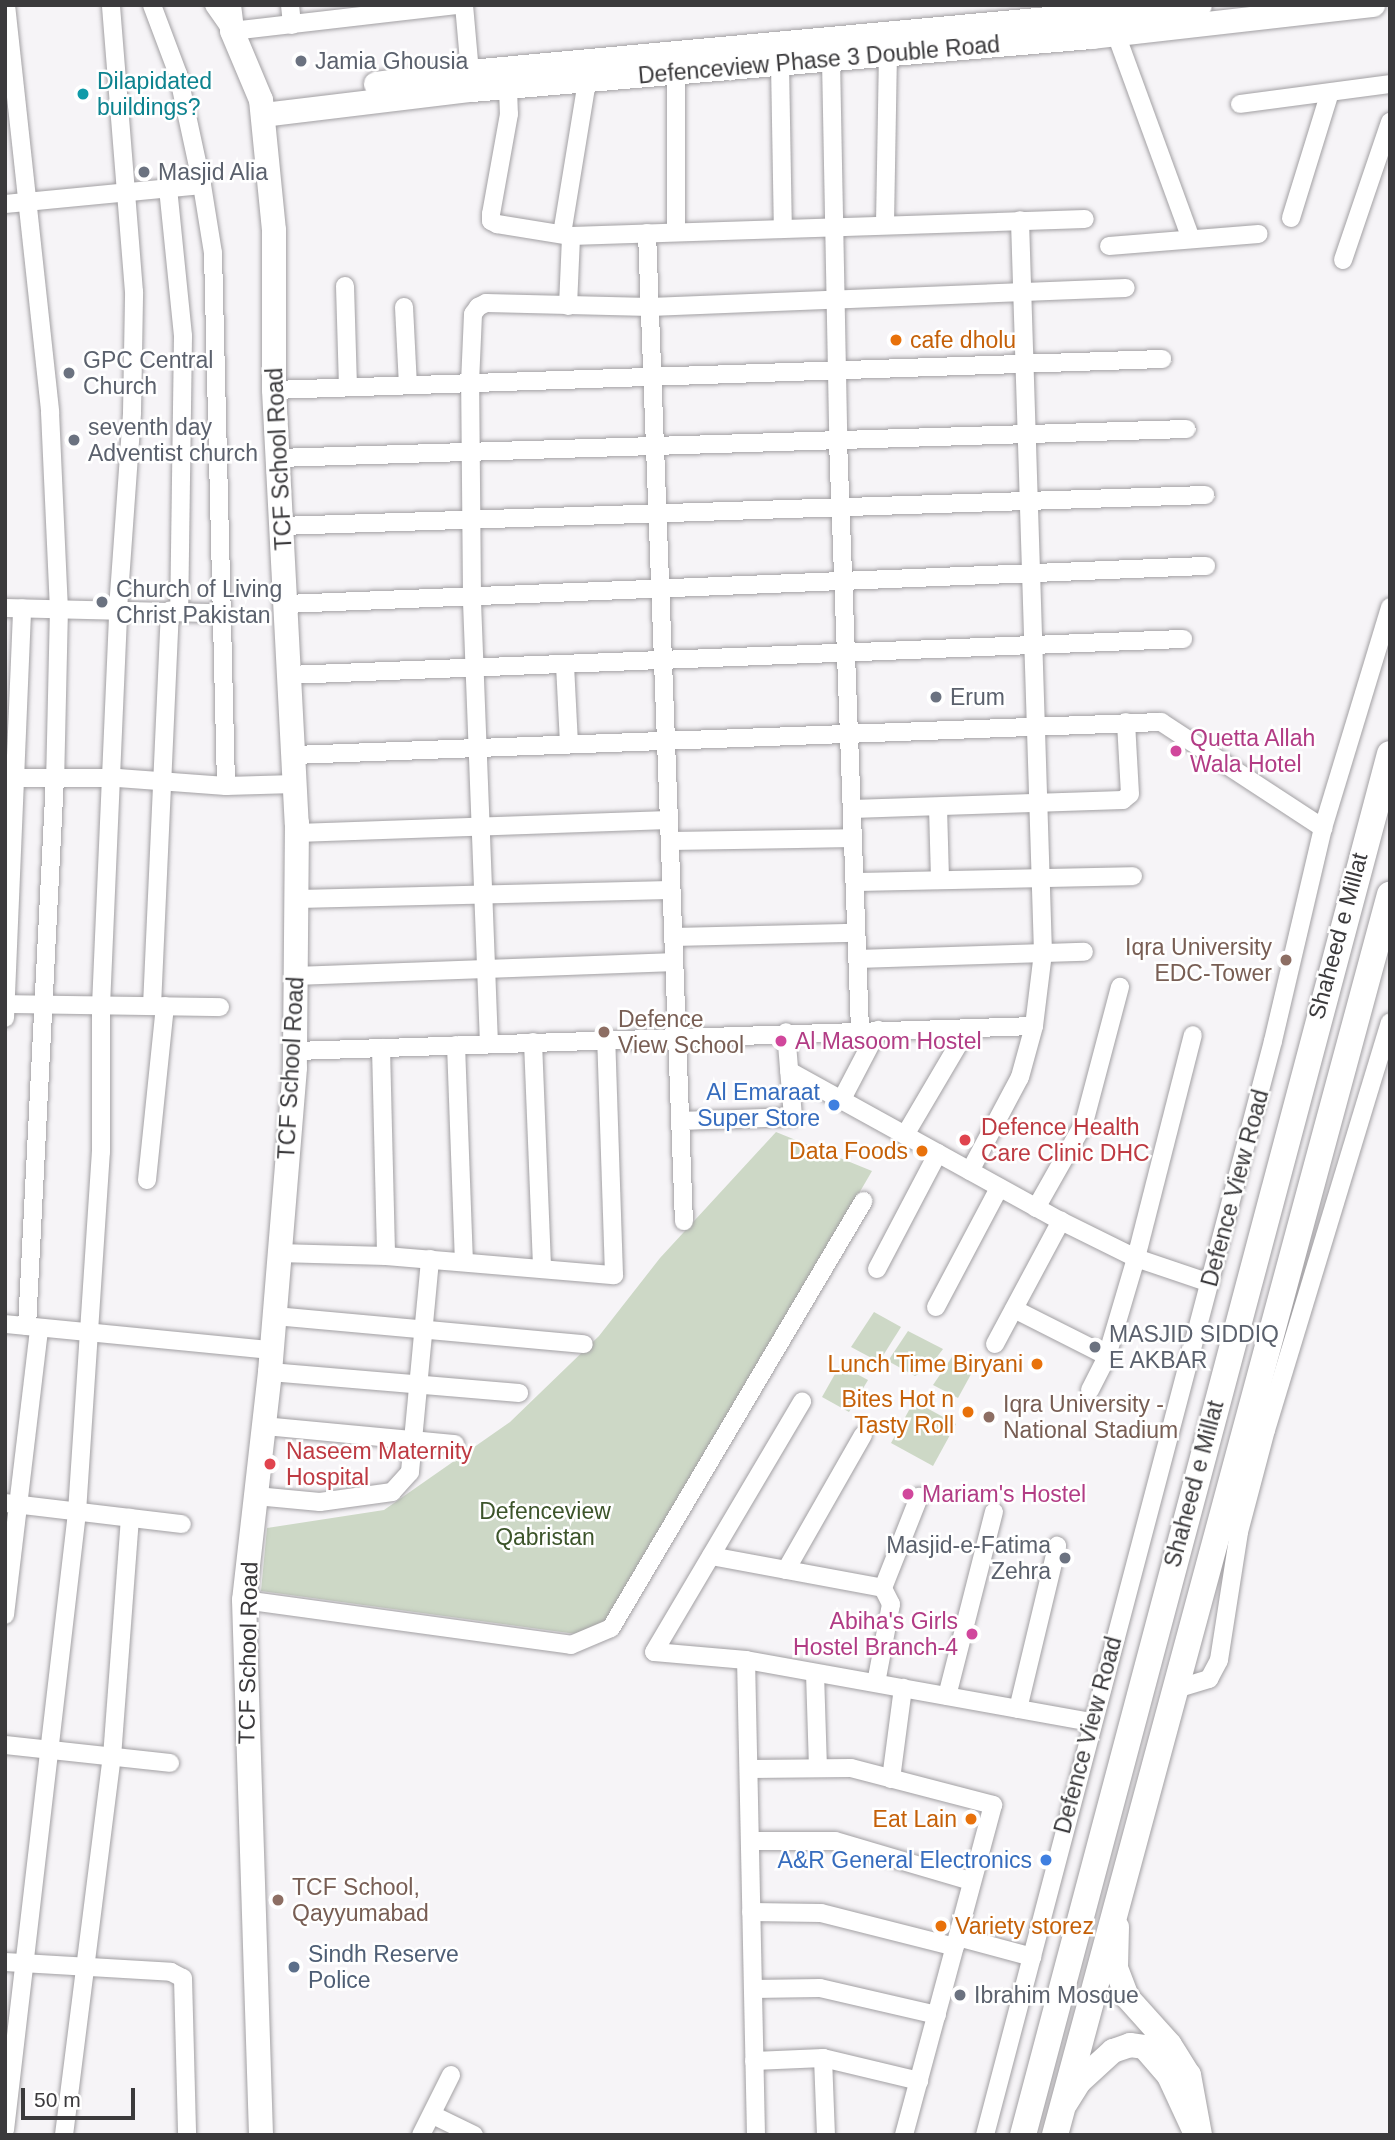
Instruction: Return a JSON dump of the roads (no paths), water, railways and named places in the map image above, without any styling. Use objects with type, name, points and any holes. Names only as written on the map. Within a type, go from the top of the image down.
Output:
[{"type":"main road","name":"Shaheed e Millat","points":[[1023,2135],[1390,754]]},
{"type":"main road","name":"Shaheed e Millat","points":[[1058,2122],[1390,894]]},
{"type":"street","points":[[5,1615],[12,1504],[33,1327],[55,778],[59,608],[50,412],[6,5]]},
{"type":"street","points":[[5,2130],[52,1750],[77,1512],[92,1333],[101,1152],[101,1006],[118,609],[132,412],[134,292],[111,5]]},
{"type":"street","points":[[152,5],[178,74],[202,185],[213,253],[226,786]]},
{"type":"street","points":[[214,5],[232,31],[292,25],[347,11],[457,5]]},
{"type":"street","name":"TCF School Road","points":[[229,5],[232,31],[263,108],[274,230],[274,390],[294,755],[285,785],[297,833],[296,1051],[275,1316],[267,1357],[264,1426],[244,1600],[261,2135]]},
{"type":"street","points":[[290,5],[292,25]]},
{"type":"street","points":[[464,5],[471,81],[903,47],[1200,5]]},
{"type":"street","name":"Defenceview Phase 3 Double Road","points":[[263,108],[471,81],[509,88],[597,73],[677,73],[831,60],[903,47],[1116,34],[1373,5]]},
{"type":"street","points":[[1116,34],[1191,239]]},
{"type":"street","points":[[885,224],[903,47]]},
{"type":"street","points":[[831,60],[838,441],[857,959],[869,1030],[842,1099]]},
{"type":"street","points":[[780,64],[783,229]]},
{"type":"street","points":[[568,306],[567,235],[597,73]]},
{"type":"street","points":[[677,73],[677,232]]},
{"type":"street","points":[[1240,104],[1329,95],[1390,84]]},
{"type":"street","points":[[509,88],[509,114],[491,221],[567,235],[1085,219]]},
{"type":"street","points":[[1291,218],[1329,95]]},
{"type":"street","points":[[1343,260],[1390,122]]},
{"type":"street","points":[[5,204],[202,185]]},
{"type":"street","points":[[147,1180],[159,1006],[163,783],[175,610],[183,336],[168,188]]},
{"type":"street","points":[[970,1171],[1020,1077],[1034,1026],[1044,953],[1034,727],[1032,573],[1020,220]]},
{"type":"street","points":[[647,233],[684,1221]]},
{"type":"street","points":[[1109,246],[1258,234]]},
{"type":"street","points":[[345,286],[348,387]]},
{"type":"street","points":[[489,1044],[481,827],[481,748],[472,597],[470,383],[473,314],[478,307],[486,303],[650,307],[1126,288]]},
{"type":"street","points":[[404,307],[408,385]]},
{"type":"street","points":[[274,390],[1162,359]]},
{"type":"street","points":[[278,458],[472,454],[1187,429]]},
{"type":"street","points":[[281,526],[1205,495]]},
{"type":"street","points":[[286,604],[1206,566]]},
{"type":"street","name":"Defence View Road","points":[[985,2135],[1091,1722],[1210,1283],[1323,828],[1390,607]]},
{"type":"street","points":[[5,1018],[14,608],[175,610],[209,613]]},
{"type":"street","points":[[289,675],[1183,639]]},
{"type":"street","points":[[565,665],[569,744]]},
{"type":"street","points":[[852,809],[1037,804],[1128,798],[1126,722]]},
{"type":"street","points":[[294,755],[1161,722],[1323,828]]},
{"type":"street","points":[[12,778],[112,778],[226,786],[285,785]]},
{"type":"street","points":[[938,807],[940,880]]},
{"type":"street","points":[[297,833],[669,820]]},
{"type":"street","points":[[670,841],[853,838]]},
{"type":"street","points":[[855,882],[1133,876]]},
{"type":"street","points":[[297,899],[484,897],[671,890]]},
{"type":"street","points":[[673,937],[856,933]]},
{"type":"street","points":[[857,959],[1084,952]]},
{"type":"street","points":[[297,975],[674,962]]},
{"type":"street","points":[[1036,1208],[1084,1123],[1120,987]]},
{"type":"street","points":[[6,1004],[220,1007]]},
{"type":"street","points":[[1173,1690],[1209,1679],[1219,1660],[1239,1532],[1266,1430],[1390,1022]]},
{"type":"street","points":[[296,1051],[786,1032],[1034,1026]]},
{"type":"street","points":[[905,1135],[968,1027]]},
{"type":"street","points":[[680,1121],[793,1117],[786,1032]]},
{"type":"street","points":[[1090,1390],[1107,1356],[1136,1258],[1193,1035]]},
{"type":"street","points":[[278,1253],[386,1256],[614,1275],[606,1039]]},
{"type":"street","points":[[533,1042],[542,1269]]},
{"type":"street","points":[[456,1045],[464,1262]]},
{"type":"street","points":[[381,1048],[386,1256]]},
{"type":"street","points":[[789,1071],[1061,1222],[1136,1258],[1210,1283]]},
{"type":"street","points":[[877,1269],[938,1153]]},
{"type":"street","points":[[936,1307],[999,1188]]},
{"type":"street","points":[[244,1600],[571,1645],[611,1628],[864,1201]]},
{"type":"street","points":[[995,1344],[1061,1222]]},
{"type":"street","points":[[256,1496],[320,1502],[391,1492],[410,1472],[416,1383],[426,1328],[430,1259]]},
{"type":"street","points":[[1014,1309],[1107,1356]]},
{"type":"street","points":[[275,1316],[584,1344]]},
{"type":"street","points":[[5,1324],[207,1344],[416,1383],[519,1393]]},
{"type":"street","points":[[802,1402],[654,1652],[746,1660],[1091,1722]]},
{"type":"street","points":[[264,1426],[455,1444]]},
{"type":"street","points":[[786,1570],[863,1435]]},
{"type":"street","points":[[876,1683],[891,1604],[883,1588],[919,1497]]},
{"type":"street","points":[[12,1504],[182,1524]]},
{"type":"street","points":[[947,1696],[994,1512]]},
{"type":"street","points":[[64,2135],[83,1968],[112,1757],[131,1518]]},
{"type":"street","points":[[1018,1709],[1057,1546]]},
{"type":"street","points":[[711,1556],[883,1588]]},
{"type":"street","points":[[746,1660],[755,2135]]},
{"type":"street","points":[[815,1673],[818,1768]]},
{"type":"street","points":[[891,1779],[903,1688]]},
{"type":"street","points":[[5,1745],[170,1763]]},
{"type":"street","points":[[750,1769],[851,1768],[993,1805],[904,2135]]},
{"type":"street","points":[[751,1841],[835,1841],[971,1881]]},
{"type":"street","points":[[1117,1898],[1116,1968],[1127,1997],[1170,2045],[1189,2075],[1198,2135]]},
{"type":"street","points":[[751,1913],[821,1913],[1032,1957]]},
{"type":"street","points":[[5,1962],[171,1972],[183,1978],[187,2135]]},
{"type":"street","points":[[753,1989],[820,1988],[937,2015]]},
{"type":"street","points":[[1058,2122],[1097,2063],[1130,2045],[1144,2047],[1169,2076],[1198,2135]]},
{"type":"street","points":[[754,2061],[823,2059],[919,2081]]},
{"type":"street","points":[[823,2059],[826,2135]]},
{"type":"street","points":[[421,2135],[451,2075]]},
{"type":"street","points":[[439,2118],[474,2135]]},
{"type":"place","name":"Jamia Ghousia","points":[[301,61]]},
{"type":"place","name":"Dilapidated buildings?","points":[[83,94]]},
{"type":"place","name":"Masjid Alia","points":[[144,172]]},
{"type":"place","name":"cafe dholu","points":[[896,340]]},
{"type":"place","name":"GPC Central Church","points":[[69,373]]},
{"type":"place","name":"seventh day Adventist church","points":[[74,440]]},
{"type":"place","name":"Church of Living Christ Pakistan","points":[[102,602]]},
{"type":"place","name":"Erum","points":[[936,697]]},
{"type":"place","name":"Quetta Allah Wala Hotel","points":[[1176,751]]},
{"type":"place","name":"Iqra University EDC-Tower","points":[[1286,960]]},
{"type":"place","name":"Defence View School","points":[[604,1032]]},
{"type":"place","name":"Al Masoom Hostel","points":[[781,1041]]},
{"type":"place","name":"Al Emaraat Super Store","points":[[834,1105]]},
{"type":"place","name":"Defence Health Care Clinic DHC","points":[[965,1140]]},
{"type":"place","name":"Data Foods","points":[[922,1151]]},
{"type":"place","name":"MASJID SIDDIQ E AKBAR","points":[[1095,1347]]},
{"type":"place","name":"Lunch Time Biryani","points":[[1037,1364]]},
{"type":"place","name":"Bites Hot n Tasty Roll","points":[[968,1412]]},
{"type":"place","name":"Iqra University - National Stadium","points":[[989,1417]]},
{"type":"place","name":"Naseem Maternity Hospital","points":[[270,1464]]},
{"type":"place","name":"Mariam's Hostel","points":[[908,1494]]},
{"type":"place","name":"Masjid-e-Fatima Zehra","points":[[1065,1558]]},
{"type":"place","name":"Abiha's Girls Hostel Branch-4","points":[[972,1634]]},
{"type":"place","name":"Eat Lain","points":[[971,1819]]},
{"type":"place","name":"A&R General Electronics","points":[[1046,1860]]},
{"type":"place","name":"TCF School, Qayyumabad","points":[[278,1900]]},
{"type":"place","name":"Variety storez","points":[[941,1926]]},
{"type":"place","name":"Sindh Reserve Police","points":[[294,1967]]},
{"type":"place","name":"Ibrahim Mosque","points":[[960,1995]]},
{"type":"park label","name":"Defenceview Qabristan","points":[[545,1524]]}]
